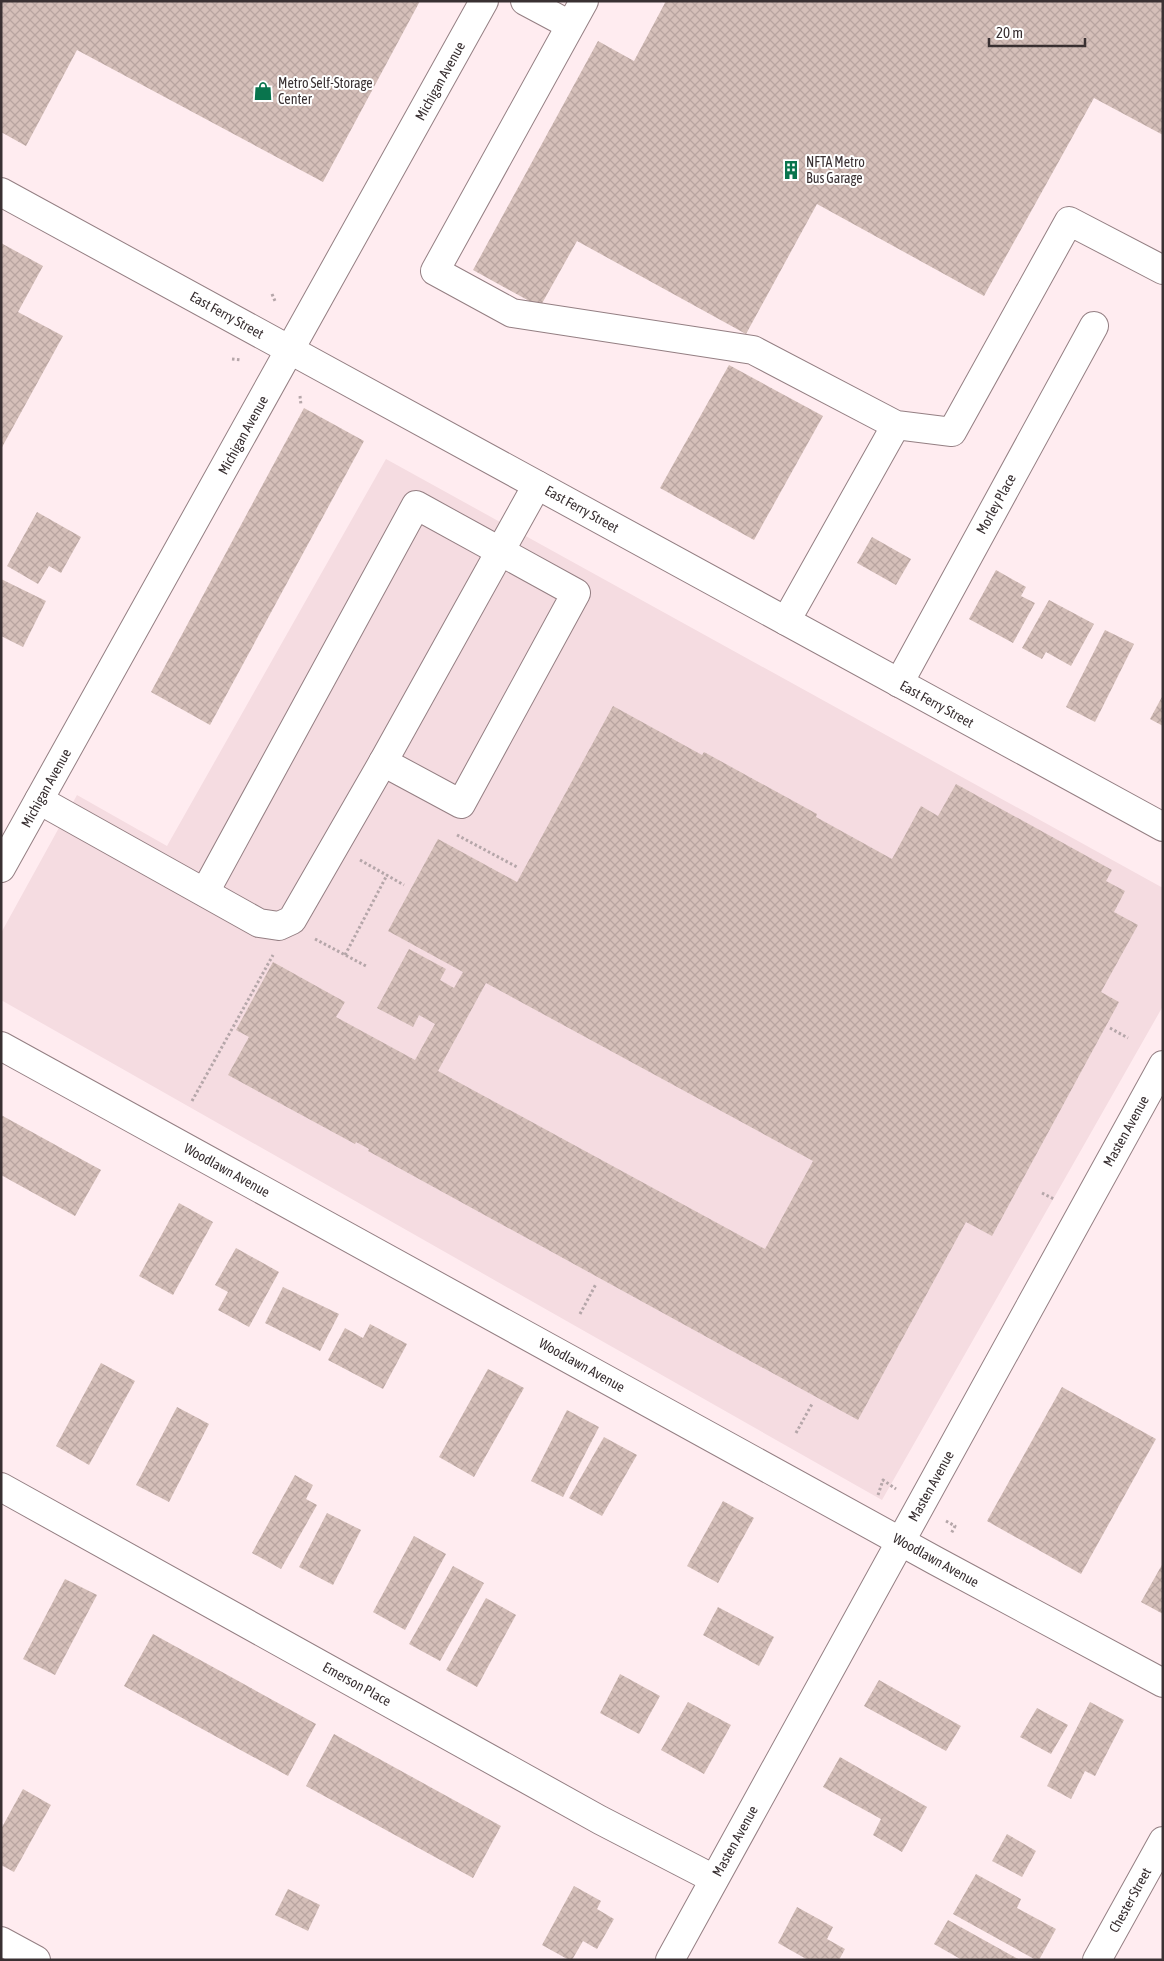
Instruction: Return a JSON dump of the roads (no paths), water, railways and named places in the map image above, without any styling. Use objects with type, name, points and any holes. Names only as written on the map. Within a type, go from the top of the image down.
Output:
[{"type":"street","name":"Michigan Avenue","points":[[1,868],[484,1]]},
{"type":"street","points":[[525,1],[570,25]]},
{"type":"street","points":[[584,1],[435,271],[512,313],[753,350],[896,425],[952,432],[1069,222],[1163,270]]},
{"type":"street","name":"East Ferry Street","points":[[1,192],[1163,827]]},
{"type":"street","name":"Morley Place","points":[[899,683],[1094,326]]},
{"type":"street","points":[[786,621],[896,425]]},
{"type":"street","points":[[39,800],[260,922],[279,926],[292,920],[383,762],[537,484]]},
{"type":"street","points":[[205,892],[416,505],[576,593],[461,804],[383,762]]},
{"type":"street","name":"Woodlawn Avenue","points":[[1,1046],[900,1541],[1163,1683]]},
{"type":"street","name":"Masten Avenue","points":[[670,1960],[1163,1065]]},
{"type":"street","name":"Emerson Place","points":[[1,1487],[591,1815],[714,1879]]},
{"type":"street","name":"Chester Street","points":[[1097,1960],[1163,1841]]},
{"type":"street","points":[[1,1941],[36,1960]]},
{"type":"place","name":"Metro Self-Storage Center","points":[[263,91]]},
{"type":"place","name":"NFTA Metro Bus Garage","points":[[791,170]]}]
